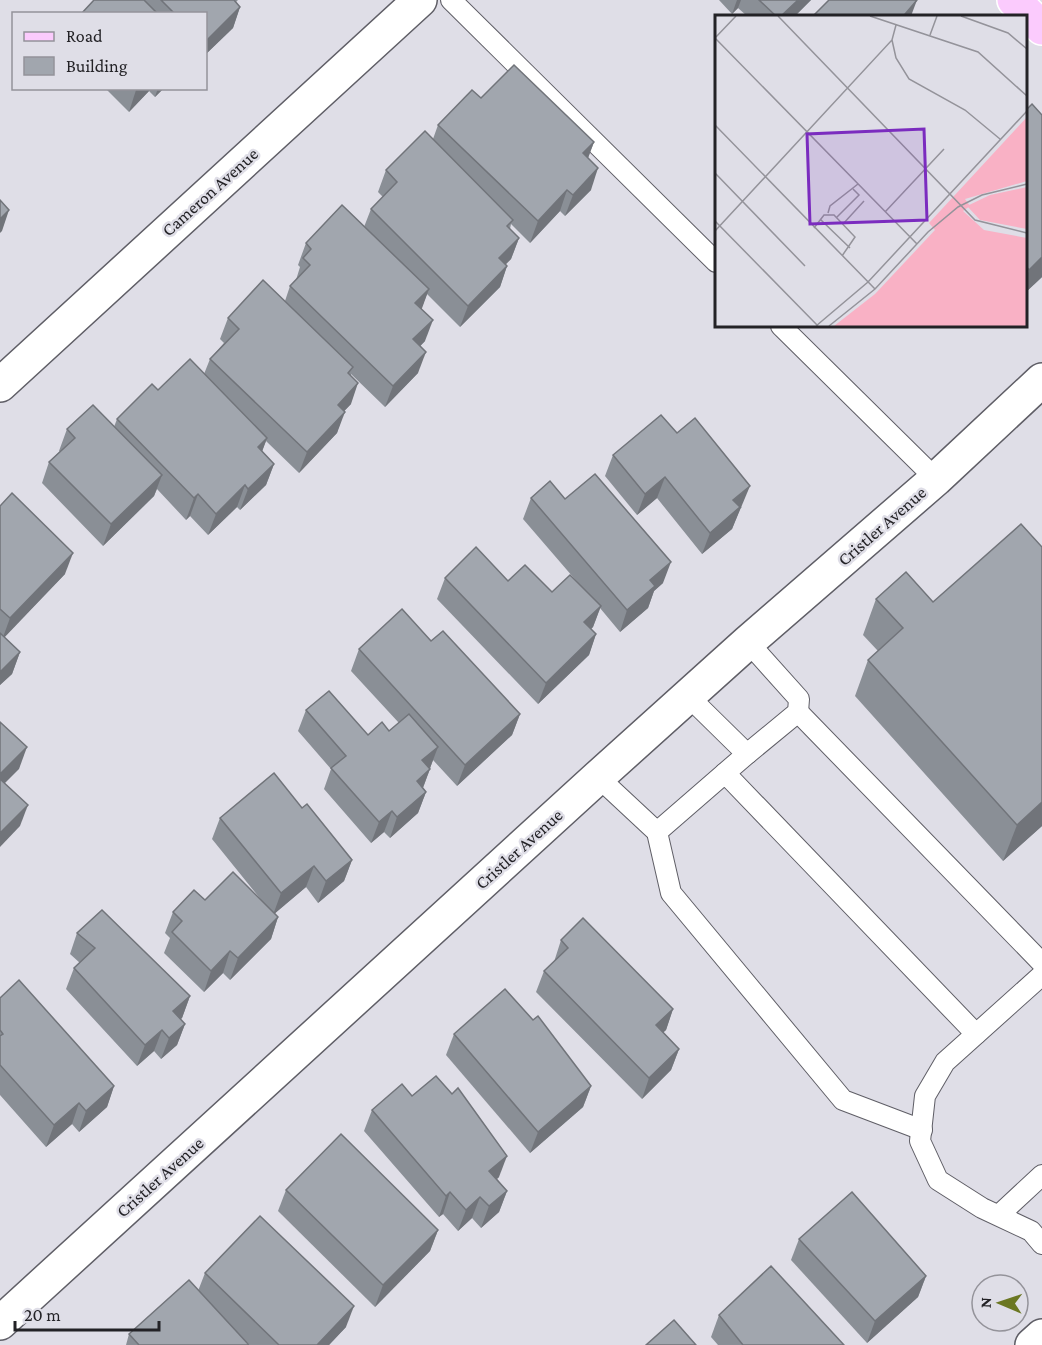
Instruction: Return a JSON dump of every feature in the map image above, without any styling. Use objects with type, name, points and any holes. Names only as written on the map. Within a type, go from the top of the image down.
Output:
[{"type":"main road","points":[[1014,0],[1042,28]]},
{"type":"street","name":"Cameron Avenue","points":[[0,385],[420,0]]},
{"type":"street","name":"Cristler Avenue","points":[[0,1323],[598,777],[936,478],[1042,380]]},
{"type":"street","points":[[1032,1345],[1042,1336]]},
{"type":"lane","points":[[451,0],[715,260]]},
{"type":"lane","points":[[782,327],[936,478]]},
{"type":"lane","points":[[657,832],[798,712],[799,699],[748,642]]},
{"type":"lane","points":[[688,696],[747,754]]},
{"type":"lane","points":[[798,712],[1042,963]]},
{"type":"lane","points":[[725,773],[976,1034]]},
{"type":"lane","points":[[598,777],[657,832],[671,894],[843,1101],[922,1130]]},
{"type":"lane","points":[[1042,975],[945,1062],[925,1096],[920,1142],[938,1180],[982,1208],[1031,1231],[1042,1244]]},
{"type":"lane","points":[[999,1215],[1042,1175]]},
{"type":"building","points":[[94,0],[144,0],[156,12],[83,12]]},
{"type":"building","points":[[161,0],[234,0],[240,7],[207,40],[207,12],[173,12]]},
{"type":"building","points":[[759,0],[798,0],[782,15],[775,15]]},
{"type":"building","points":[[829,0],[917,0],[905,14],[906,15],[814,15]]},
{"type":"building","points":[[514,65],[594,142],[583,153],[598,168],[573,195],[567,190],[538,221],[438,125],[472,90],[481,98]]},
{"type":"building","points":[[1032,104],[1042,115],[1042,257],[1029,270],[1027,267],[1027,109]]},
{"type":"building","points":[[425,131],[513,220],[507,226],[519,238],[499,258],[507,266],[468,306],[371,209],[397,182],[386,170]]},
{"type":"building","points":[[0,200],[9,210],[0,219]]},
{"type":"building","points":[[342,205],[429,289],[415,303],[433,320],[413,339],[426,352],[393,386],[290,286],[310,265],[303,258],[311,249],[306,243]]},
{"type":"building","points":[[263,280],[353,367],[348,373],[358,383],[338,405],[345,412],[307,452],[210,359],[239,329],[228,318]]},
{"type":"building","points":[[190,359],[267,438],[258,447],[274,464],[248,489],[245,485],[216,514],[198,494],[194,498],[117,419],[152,384],[158,390]]},
{"type":"building","points":[[93,405],[162,475],[111,524],[49,462],[75,438],[67,429]]},
{"type":"building","points":[[661,415],[677,433],[695,418],[750,486],[733,500],[740,507],[710,533],[665,477],[645,494],[613,455]]},
{"type":"building","points":[[595,474],[671,562],[650,580],[655,586],[627,610],[531,498],[550,481],[565,499]]},
{"type":"building","points":[[12,493],[73,553],[10,618],[0,609],[0,506]]},
{"type":"building","points":[[1021,524],[1042,547],[1042,802],[1017,825],[868,660],[903,628],[876,599],[906,572],[933,602]]},
{"type":"building","points":[[476,547],[508,581],[525,565],[552,592],[570,575],[601,606],[584,622],[596,634],[546,683],[445,578]]},
{"type":"building","points":[[402,609],[431,641],[443,631],[520,714],[465,765],[359,649]]},
{"type":"building","points":[[0,633],[20,652],[0,672]]},
{"type":"building","points":[[329,691],[368,735],[382,722],[389,731],[409,714],[438,747],[422,760],[430,769],[417,781],[426,792],[397,817],[392,811],[379,822],[331,768],[346,756],[306,710]]},
{"type":"building","points":[[0,722],[27,747],[0,774]]},
{"type":"building","points":[[274,773],[302,808],[307,804],[352,860],[326,881],[314,866],[281,893],[220,818]]},
{"type":"building","points":[[0,779],[28,805],[0,833]]},
{"type":"building","points":[[233,872],[278,917],[238,958],[230,951],[211,971],[172,932],[182,921],[173,912],[194,890],[205,900]]},
{"type":"building","points":[[102,910],[190,996],[173,1011],[185,1024],[169,1038],[162,1030],[145,1045],[74,968],[95,948],[77,933]]},
{"type":"building","points":[[583,918],[673,1009],[656,1025],[679,1049],[649,1078],[544,971],[568,948],[561,940]]},
{"type":"building","points":[[19,980],[114,1086],[86,1111],[79,1103],[54,1125],[0,1065],[0,1036],[3,1034],[0,1030],[0,998]]},
{"type":"building","points":[[505,989],[533,1020],[538,1016],[591,1086],[538,1132],[454,1034]]},
{"type":"building","points":[[436,1076],[452,1094],[458,1088],[507,1156],[489,1171],[507,1191],[489,1206],[480,1197],[466,1210],[450,1192],[446,1196],[372,1110],[402,1084],[412,1096]]},
{"type":"building","points":[[341,1134],[438,1230],[383,1285],[286,1190]]},
{"type":"building","points":[[852,1192],[926,1276],[875,1321],[799,1239]]},
{"type":"building","points":[[260,1216],[354,1306],[317,1345],[279,1345],[205,1273]]},
{"type":"building","points":[[771,1266],[844,1345],[743,1345],[719,1315]]},
{"type":"building","points":[[189,1280],[249,1345],[139,1345],[129,1334]]},
{"type":"building","points":[[674,1320],[696,1345],[646,1345]]}]
